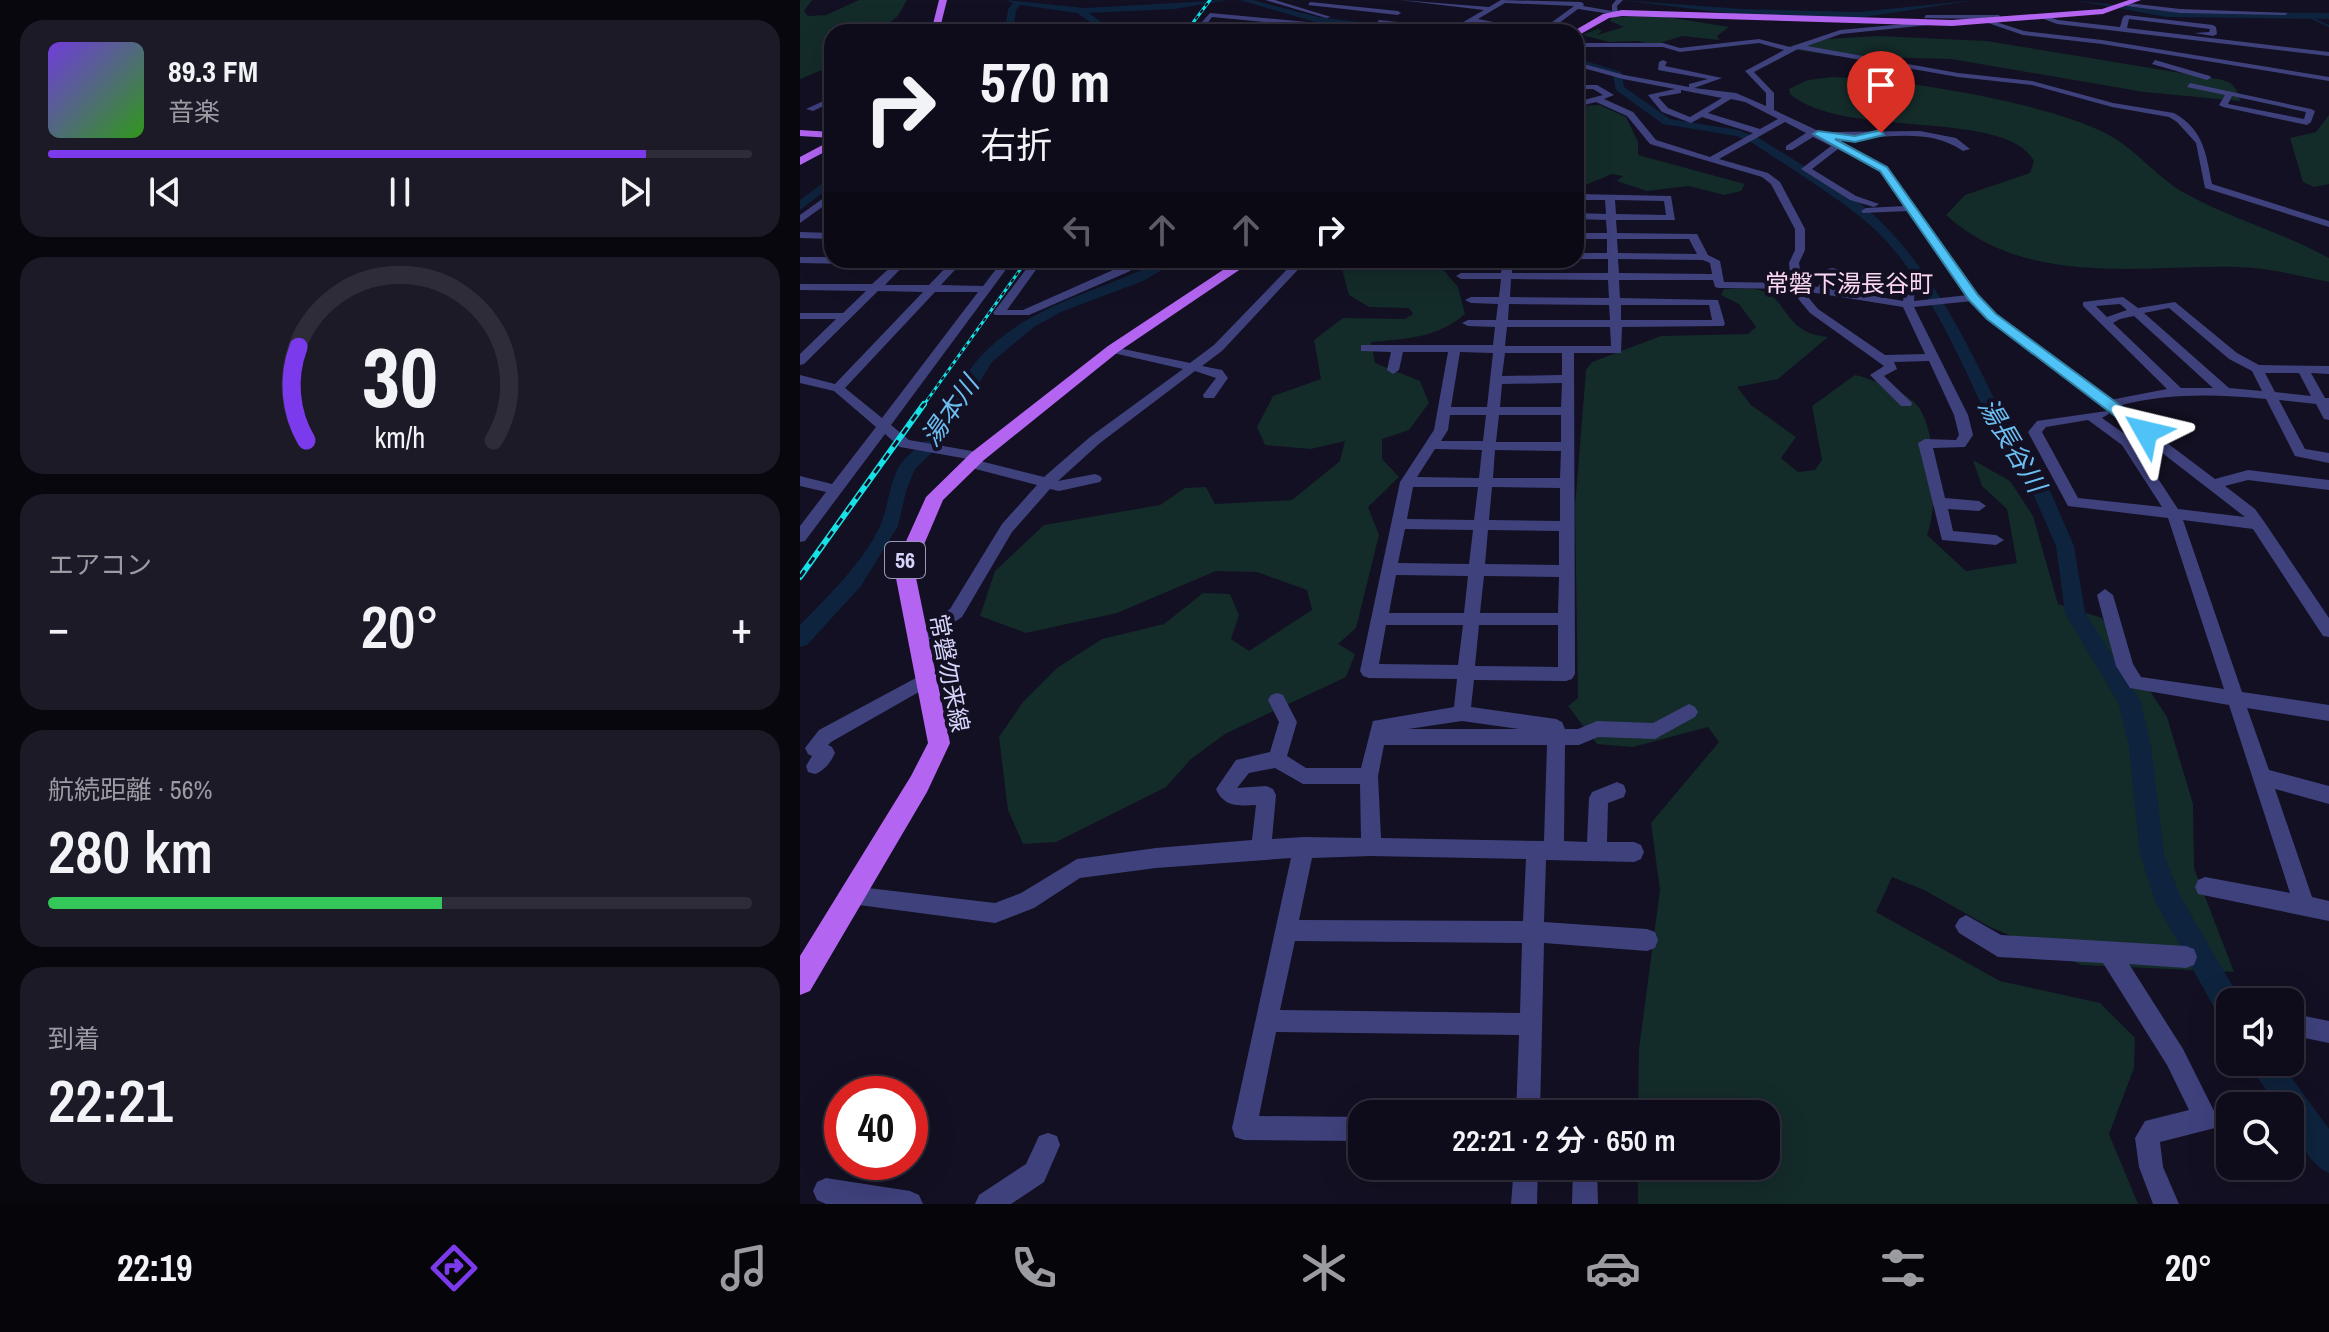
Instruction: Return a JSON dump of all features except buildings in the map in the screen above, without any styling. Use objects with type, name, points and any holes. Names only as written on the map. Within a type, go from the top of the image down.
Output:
[{"type":"main road","points":[[937,24],[943,0]]},
{"type":"main road","points":[[1584,28],[1617,6],[1936,23],[2043,17],[2114,10],[2131,4]]},
{"type":"main road","points":[[800,133],[824,134]]},
{"type":"main road","points":[[800,162],[824,148]]},
{"type":"main road","name":"常磐勿来線","points":[[800,981],[919,784],[939,743],[905,581],[906,557],[935,497],[974,459],[1113,349],[1235,268]]},
{"type":"street","points":[[1268,0],[1413,15]]},
{"type":"street","points":[[1402,0],[1490,9]]},
{"type":"street","points":[[1496,0],[1581,4],[1578,7]]},
{"type":"street","points":[[1387,23],[1415,1]]},
{"type":"street","points":[[1464,24],[1504,1]]},
{"type":"street","points":[[1530,10],[1542,2]]},
{"type":"street","points":[[1299,3],[1327,17],[1395,24]]},
{"type":"street","points":[[2131,4],[2180,11],[2285,13]]},
{"type":"street","points":[[1551,24],[1578,7],[1617,6]]},
{"type":"street","points":[[2089,12],[2093,15],[2093,26]]},
{"type":"street","points":[[1203,24],[1210,15],[1308,24]]},
{"type":"street","points":[[1877,21],[1942,16],[2020,19]]},
{"type":"street","points":[[2043,17],[2093,26],[2124,27],[2240,57],[2238,45]]},
{"type":"street","points":[[2124,27],[2126,17],[2213,60],[2328,76]]},
{"type":"street","points":[[1509,24],[1518,18]]},
{"type":"street","points":[[1456,20],[1494,24]]},
{"type":"street","points":[[1205,21],[1222,24]]},
{"type":"street","points":[[1987,21],[2023,33],[2093,40],[2151,52]]},
{"type":"street","points":[[1770,105],[1764,83],[1749,71],[1793,47],[1840,32],[1936,23]]},
{"type":"street","points":[[2151,52],[2167,38],[2212,26],[2213,34],[2167,38]]},
{"type":"street","points":[[2167,38],[2329,54]]},
{"type":"street","points":[[1584,45],[1663,45],[1680,50],[1759,41],[1958,75],[2032,83],[2082,102],[2175,117],[2200,143],[2208,186],[2328,224]]},
{"type":"street","points":[[2151,52],[2155,62],[2179,72],[2262,91],[2269,96],[2270,102]]},
{"type":"street","points":[[2155,62],[2214,70],[2213,60]]},
{"type":"street","points":[[2328,76],[2318,69],[2316,60],[2329,60]]},
{"type":"street","points":[[1663,62],[1661,68],[1718,78],[1689,88],[1652,95],[1671,113],[1691,120],[1735,96]]},
{"type":"street","points":[[1584,66],[1618,76],[1770,105],[1786,118],[1884,169],[1973,298],[1992,317],[2239,501],[2322,610],[2329,631]]},
{"type":"street","points":[[2190,85],[2311,111],[2307,122],[2223,105],[2229,94]]},
{"type":"street","points":[[1584,87],[1594,87],[1610,95],[1584,103]]},
{"type":"street","points":[[1599,100],[1630,114],[1653,142],[1765,175],[1775,182],[1800,229],[1800,250],[1794,263],[1795,287],[1814,311],[1882,359],[1891,369],[1876,375],[1906,403]]},
{"type":"street","points":[[805,109],[824,102]]},
{"type":"street","points":[[805,109],[822,109]]},
{"type":"street","points":[[1702,114],[1749,138]]},
{"type":"street","points":[[1711,160],[1786,118]]},
{"type":"street","points":[[1852,123],[1866,135]]},
{"type":"street","points":[[1789,148],[1816,133],[1855,139],[1866,135],[1915,133],[1962,144],[1966,149]]},
{"type":"street","points":[[1839,144],[1806,169],[1870,207],[1913,208]]},
{"type":"street","points":[[1584,197],[1668,198],[1671,218],[1584,216]]},
{"type":"street","points":[[1365,348],[1617,350],[1610,197]]},
{"type":"street","points":[[800,220],[824,201]]},
{"type":"street","points":[[800,235],[824,236]]},
{"type":"street","points":[[1584,236],[1693,236],[1704,257]]},
{"type":"street","points":[[1584,256],[1704,257],[1715,261],[1719,285],[1795,287],[1908,306],[1938,305],[1973,298]]},
{"type":"street","points":[[800,260],[824,260]]},
{"type":"street","points":[[800,361],[897,268]]},
{"type":"street","points":[[838,388],[952,268]]},
{"type":"street","points":[[800,537],[1002,268]]},
{"type":"street","points":[[1032,268],[999,313],[1025,313],[1128,268]]},
{"type":"street","points":[[1118,268],[1124,270]]},
{"type":"street","points":[[918,640],[956,613],[1007,528],[1047,483],[1095,440],[1197,366],[1294,268]]},
{"type":"street","points":[[1462,713],[1508,268]]},
{"type":"street","points":[[1820,292],[1829,271],[1908,285],[1912,289],[1908,306],[1961,415],[1966,435],[1960,444],[1925,443],[1947,536],[1996,540]]},
{"type":"street","points":[[1461,276],[1717,277]]},
{"type":"street","points":[[800,287],[987,289]]},
{"type":"street","points":[[1468,323],[1719,324],[1714,302],[1471,300]]},
{"type":"street","points":[[2179,394],[2087,304],[2123,300],[2225,392]]},
{"type":"street","points":[[2106,323],[2137,311],[2171,304],[2233,356],[2257,369],[2329,370]]},
{"type":"street","points":[[800,316],[846,316]]},
{"type":"street","points":[[2102,339],[2121,337]]},
{"type":"street","points":[[800,345],[817,345]]},
{"type":"street","points":[[1393,370],[1398,348]]},
{"type":"street","points":[[1455,348],[1441,430],[1407,482],[1369,671],[1566,674],[1568,349]]},
{"type":"street","points":[[1113,349],[1197,366],[1222,378],[1209,395]]},
{"type":"street","points":[[1882,359],[1934,357]]},
{"type":"street","points":[[2257,369],[2300,453],[2329,458]]},
{"type":"street","points":[[2304,372],[2325,402],[2329,416]]},
{"type":"street","points":[[800,379],[838,388],[881,427],[910,446],[974,459],[1047,483],[1071,487],[1095,479]]},
{"type":"street","points":[[1496,380],[1569,379]]},
{"type":"street","points":[[2258,524],[2073,502],[2035,432],[2042,424],[2092,417],[2136,397],[2225,392],[2325,402]]},
{"type":"street","points":[[1445,411],[1568,411]]},
{"type":"street","points":[[2092,417],[2127,442],[2174,515],[2305,906]]},
{"type":"street","points":[[1431,445],[1568,447]]},
{"type":"street","points":[[2216,484],[2248,475],[2329,485]]},
{"type":"street","points":[[800,481],[835,489]]},
{"type":"street","points":[[1407,482],[1567,483]]},
{"type":"street","points":[[1939,503],[1979,506]]},
{"type":"street","points":[[800,517],[820,510]]},
{"type":"street","points":[[1397,524],[1567,526]]},
{"type":"street","points":[[1389,569],[1568,571]]},
{"type":"street","points":[[2105,595],[2125,666],[2136,683],[2329,713]]},
{"type":"street","points":[[1378,619],[1567,619]]},
{"type":"street","points":[[815,766],[826,753],[814,748],[825,736],[927,679]]},
{"type":"street","points":[[1277,700],[1288,722],[1277,759]]},
{"type":"street","points":[[1377,737],[1579,737],[1597,729],[1655,731],[1689,712]]},
{"type":"street","points":[[1371,847],[1369,776],[1379,726],[1462,713],[1556,727],[1534,932],[1528,1100]]},
{"type":"street","points":[[1261,849],[1266,795],[1236,798],[1225,789],[1243,766],[1277,759],[1303,776],[1369,776]]},
{"type":"street","points":[[2262,777],[2329,795]]},
{"type":"street","points":[[1597,850],[1599,798],[1617,791]]},
{"type":"street","points":[[851,896],[995,913],[1019,905],[1077,869],[1156,858],[1304,846],[1634,852]]},
{"type":"street","points":[[1304,846],[1244,1128],[1348,1129]]},
{"type":"street","points":[[2205,887],[2329,911]]},
{"type":"street","points":[[1966,926],[1998,946],[2186,957]]},
{"type":"street","points":[[1287,930],[1534,932],[1647,940]]},
{"type":"street","points":[[2109,952],[2175,1057],[2206,1119],[2154,1130],[2147,1138],[2151,1167],[2166,1204]]},
{"type":"street","points":[[1266,1021],[1530,1024]]},
{"type":"street","points":[[2304,1027],[2329,1032]]},
{"type":"street","points":[[988,1204],[1035,1173],[1048,1145]]},
{"type":"street","points":[[1524,1204],[1525,1180]]},
{"type":"street","points":[[1585,1180],[1585,1204]]},
{"type":"street","points":[[826,1191],[910,1204]]},
{"type":"green space","points":[[800,0],[812,0],[804,11],[808,16],[826,15],[859,0],[907,0],[898,16],[888,24],[824,24],[824,69],[800,79]]},
{"type":"green space","points":[[1660,16],[1729,27],[1717,36],[1719,40],[1682,36],[1654,45],[1637,41],[1609,42],[1584,36],[1598,29],[1602,31],[1597,35],[1624,27],[1610,21],[1612,17]]},
{"type":"green space","points":[[1877,36],[1987,41],[2218,79],[2234,86],[2240,101],[2144,92],[1951,59],[1836,56],[1784,48],[1811,40]]},
{"type":"green space","points":[[1833,77],[1897,82],[1973,94],[2080,122],[2129,148],[2168,182],[2190,196],[2329,258],[2329,282],[2239,267],[2085,268],[2012,254],[1978,238],[1946,215],[1965,195],[2030,173],[2034,161],[2018,145],[1992,135],[1958,129],[1847,116],[1815,108],[1790,94],[1789,89],[1808,80]]},
{"type":"green space","points":[[1600,105],[1626,117],[1638,142],[1638,155],[1745,184],[1741,191],[1724,195],[1689,186],[1647,191],[1617,181],[1623,176],[1612,174],[1584,186],[1584,106]]},
{"type":"green space","points":[[2329,115],[2329,184],[2314,187],[2303,182],[2290,138],[2316,132]]},
{"type":"green space","points":[[1343,268],[1442,268],[1458,287],[1465,314],[1432,333],[1371,342],[1375,363],[1420,381],[1429,403],[1409,430],[1382,439],[1382,459],[1399,477],[1368,507],[1379,535],[1356,628],[1338,644],[1355,654],[1346,677],[1225,734],[1191,759],[1166,787],[1056,842],[1023,844],[1008,810],[999,737],[1023,702],[1057,668],[1102,639],[1164,624],[1203,593],[1230,594],[1239,615],[1231,639],[1249,651],[1312,610],[1307,590],[1257,572],[1216,571],[1117,613],[1026,633],[980,616],[995,571],[1044,525],[1160,505],[1185,488],[1206,487],[1215,504],[1292,500],[1340,461],[1345,441],[1311,449],[1265,445],[1257,427],[1273,396],[1321,379],[1314,340],[1343,318],[1405,319],[1413,314],[1409,308],[1369,307],[1349,295]]},
{"type":"green space","points":[[1724,289],[1763,291],[1771,295],[1803,330],[1828,337],[1778,379],[1737,387],[1751,405],[1796,437],[1781,458],[1798,472],[1815,470],[1822,460],[1812,406],[1855,375],[1904,395],[1916,404],[1923,415],[1932,449],[1933,506],[1927,535],[1966,571],[2017,563],[2007,509],[1982,486],[1973,460],[2010,481],[2033,516],[2058,604],[2102,618],[2167,717],[2193,804],[2194,868],[2234,972],[2082,965],[1990,927],[1924,890],[1892,877],[1876,912],[2000,981],[2100,1003],[2135,1038],[2134,1068],[2109,1134],[2138,1204],[1638,1204],[1638,1180],[1780,1180],[1780,1100],[1638,1100],[1639,1049],[1660,890],[1651,823],[1719,742],[1708,727],[1633,747],[1597,744],[1568,706],[1578,698],[1575,507],[1586,370],[1592,362],[1661,336],[1748,334],[1756,327],[1739,304],[1721,295]]},
{"type":"waterway","points":[[1010,0],[1031,6],[1079,11]]},
{"type":"waterway","points":[[1079,11],[1146,9],[1224,0]]},
{"type":"waterway","name":"湯長谷川","points":[[1244,0],[1318,20],[1357,24]]},
{"type":"waterway","points":[[1624,0],[1742,12],[1858,15],[1973,0]]},
{"type":"waterway","points":[[2077,0],[2167,14],[2329,16]]},
{"type":"waterway","points":[[1010,24],[1012,9],[1018,3]]},
{"type":"waterway","name":"湯本川","points":[[1075,8],[1079,11]]},
{"type":"waterway","name":"湯本川","points":[[1079,11],[1099,24]]},
{"type":"waterway","points":[[2309,17],[2329,26]]},
{"type":"waterway","name":"湯長谷川","points":[[1584,63],[1618,74],[1619,88],[1667,122],[1738,133],[1755,140],[1869,217],[1909,259],[1933,295],[2016,460],[2035,477],[2065,546],[2075,613],[2129,700],[2140,746],[2152,854],[2169,903],[2218,988]]},
{"type":"waterway","points":[[800,206],[824,186]]},
{"type":"waterway","name":"湯本川","points":[[800,639],[854,581],[889,526],[897,491],[908,466],[935,440],[986,359],[1029,324],[1056,309],[1157,268]]},
{"type":"waterway","name":"湯長谷川","points":[[2273,1076],[2311,1127],[2329,1158]]},
{"type":"railway","points":[[1192,24],[1210,0]]},
{"type":"railway","points":[[923,406],[1021,268]]},
{"type":"railway","points":[[800,577],[924,404]]},
{"type":"district","name":"常磐下湯長谷町","points":[[1849,284]]},
{"type":"route","points":[[1881,133],[1855,139],[1818,134],[1884,169],[1973,298],[1992,317],[2146,432]]}]
